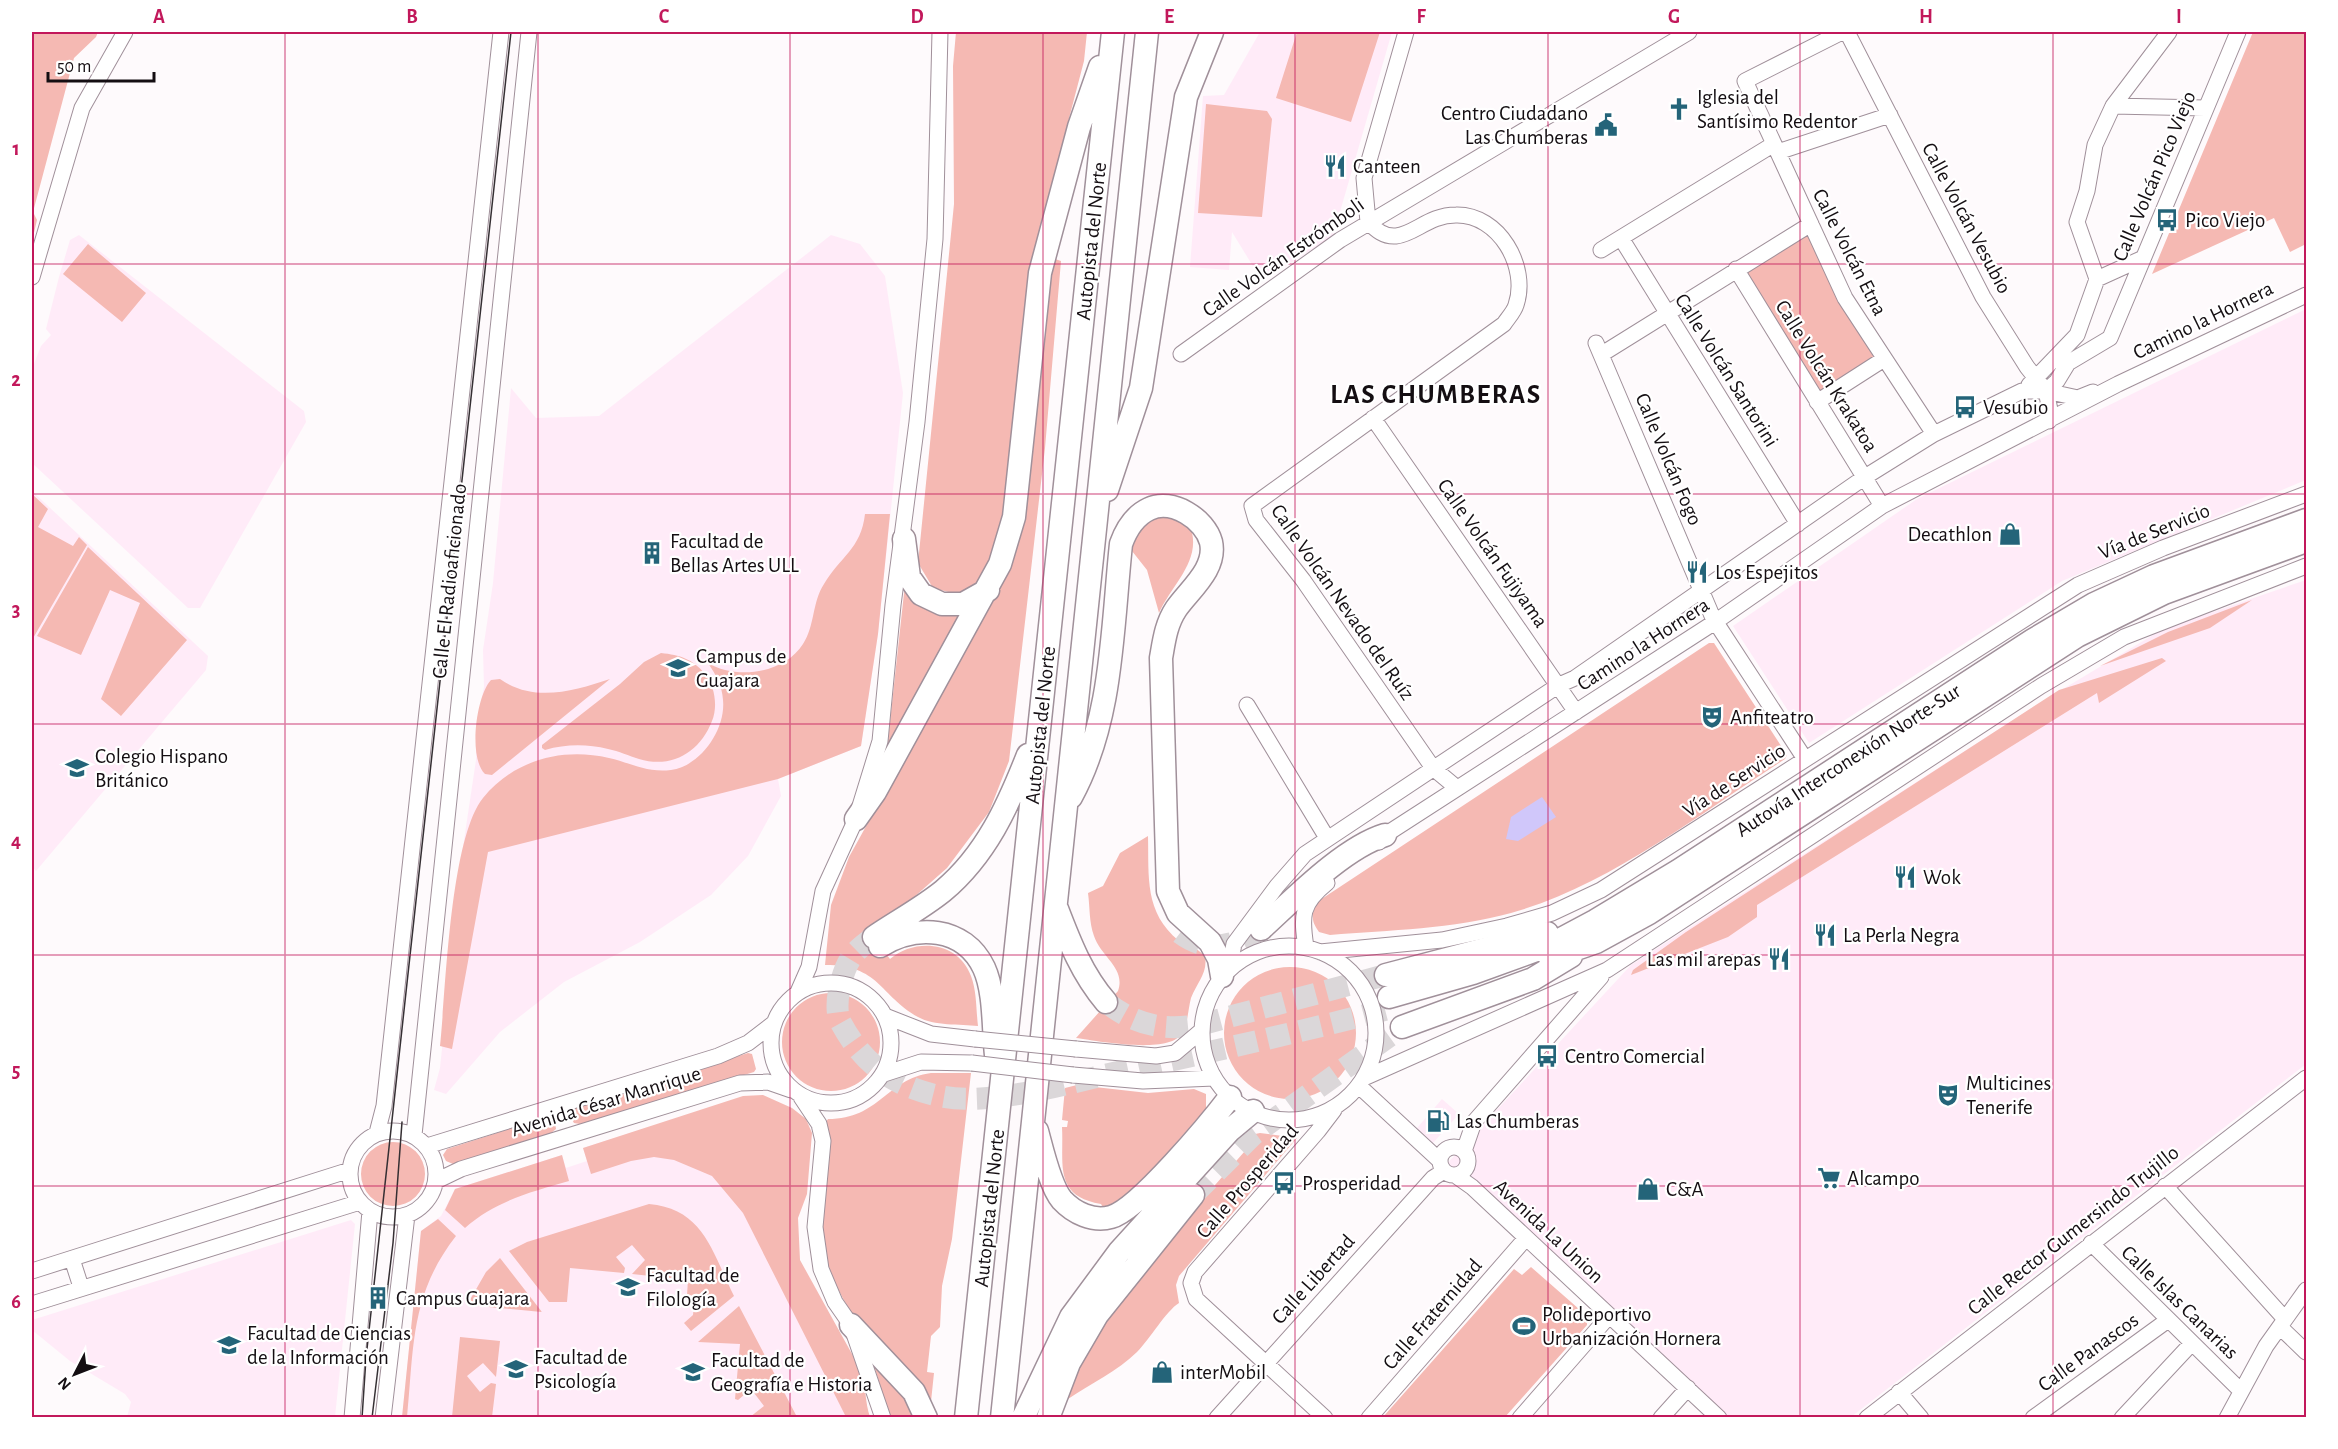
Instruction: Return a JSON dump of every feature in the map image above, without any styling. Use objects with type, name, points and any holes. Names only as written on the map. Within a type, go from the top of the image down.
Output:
[{"type":"highway","points":[[856,819],[875,792],[988,590],[1000,564],[1014,517],[1040,273],[1079,127],[1112,32]]},
{"type":"highway","name":"Autopista del Norte","points":[[966,1418],[1001,1104],[1112,32]]},
{"type":"highway","name":"Autopista del Norte","points":[[1002,1418],[1035,1121],[1055,904],[1147,32]]},
{"type":"highway","points":[[1095,523],[1141,388],[1181,120],[1198,62],[1212,32]]},
{"type":"highway","points":[[1066,806],[1085,771],[1096,742],[1106,689],[1121,544],[1125,532],[1135,519],[1150,508],[1167,507],[1181,510],[1192,516],[1207,530],[1212,545],[1201,579],[1176,609],[1167,626],[1161,658],[1168,891],[1178,913],[1210,942],[1225,973]]},
{"type":"highway","name":"Autovía Interconexión Norte-Sur","points":[[2307,520],[2154,576],[2094,604],[2033,640],[1668,878],[1596,931],[1490,979],[1392,1002],[1596,931],[1649,913],[2077,636],[2164,592],[2307,541]]},
{"type":"highway","points":[[904,539],[909,577],[921,594],[942,604],[963,604],[988,590]]},
{"type":"highway","points":[[1161,675],[1150,761],[1153,865],[1155,892],[1164,913],[1180,933]]},
{"type":"highway","points":[[1001,1104],[990,995],[985,969],[976,954],[957,938],[933,931],[912,932],[876,942],[943,891],[981,853],[1011,798],[1039,729]]},
{"type":"highway","points":[[1261,929],[1323,874],[1373,839],[1385,835]]},
{"type":"highway","points":[[1055,904],[1077,959],[1090,984],[1106,1002]]},
{"type":"highway","points":[[1035,1121],[1060,1198],[1084,1216],[1111,1217],[1123,1211],[1143,1194],[1230,1097]]},
{"type":"highway","points":[[1023,1418],[1071,1317],[1119,1252],[1229,1131],[1252,1111]]},
{"type":"highway","points":[[1048,1418],[1069,1364],[1097,1315],[1193,1195]]},
{"type":"highway","points":[[851,1325],[914,1392],[926,1418]]},
{"type":"street","points":[[115,48],[118,32]]},
{"type":"street","points":[[32,277],[82,108],[125,32]]},
{"type":"street","name":"Calle El Radioaficionado","points":[[377,1133],[384,1106],[501,32]]},
{"type":"street","name":"Calle El Radioaficionado","points":[[414,1135],[529,32]]},
{"type":"street","points":[[883,1418],[851,1325],[835,1302],[817,1256],[816,1212],[823,1141],[819,1124],[780,1076],[772,1059],[770,1041],[774,1023],[783,1006],[798,992],[809,967],[823,891],[856,819],[880,741],[893,605],[904,539],[935,239],[940,32]]},
{"type":"street","points":[[1368,222],[1364,178],[1406,32]]},
{"type":"street","name":"Calle Volcán Estrómboli","points":[[1181,354],[1368,222],[1689,32]]},
{"type":"street","name":"Calle Volcán Etna","points":[[1842,32],[1745,81],[1845,298],[1934,434]]},
{"type":"street","name":"Calle Volcán Vesubio","points":[[1847,32],[1983,297],[2049,400],[2049,421]]},
{"type":"street","points":[[2041,385],[2077,335],[2097,279],[2077,222],[2087,191],[2095,145],[2113,106],[2169,32]]},
{"type":"street","name":"Calle Volcán Pico Viejo","points":[[2090,350],[2110,338],[2141,259],[2238,32]]},
{"type":"street","points":[[2113,106],[2205,108]]},
{"type":"street","points":[[1601,250],[1776,148],[1890,115]]},
{"type":"street","name":"Calle Volcán Nevado del Ruíz","points":[[1368,222],[1379,233],[1396,236],[1437,216],[1459,214],[1482,222],[1506,240],[1518,272],[1516,305],[1503,324],[1252,506],[1256,520],[1303,580],[1433,768],[1457,788]]},
{"type":"street","points":[[1666,313],[1811,224]]},
{"type":"street","name":"Calle Volcán Santorini","points":[[1621,238],[1798,524]]},
{"type":"street","points":[[2097,279],[2141,259]]},
{"type":"street","name":"Calle Volcán Krakatoa","points":[[1736,269],[1882,506]]},
{"type":"street","name":"Camino la Hornera","points":[[1313,950],[1302,915],[1306,905],[1316,892],[1377,844],[1385,835],[1716,622],[1882,506],[2118,384],[2307,295]]},
{"type":"street","name":"Calle Volcán Fogo","points":[[1666,313],[1599,348],[1716,622],[1805,759]]},
{"type":"street","points":[[2041,385],[2057,381],[2068,363],[2090,350],[2080,343],[2077,335]]},
{"type":"street","points":[[1817,402],[1884,359]]},
{"type":"street","name":"Camino la Hornera","points":[[1225,973],[1234,944],[1277,886],[1305,854],[1702,593],[1865,477],[1934,434],[2022,391],[2041,385],[2078,398],[2118,384]]},
{"type":"street","name":"Calle Volcán Fujiyama","points":[[1373,418],[1576,712]]},
{"type":"street","name":"Vía de Servicio","points":[[1313,950],[1442,940],[1507,926],[1552,913],[1601,890],[2078,585],[2163,548],[2307,494]]},
{"type":"street","points":[[1362,1082],[1373,1058],[1377,1025],[1373,1007],[1358,979],[1344,964],[1313,950],[1273,948],[1244,959],[1225,973],[1208,998],[1201,1031],[1205,1057],[1214,1078],[1230,1097],[1252,1111],[1276,1119],[1304,1119],[1335,1108],[1362,1082],[1607,970],[2031,693],[2124,637],[2307,566]]},
{"type":"street","points":[[1246,705],[1327,838]]},
{"type":"street","points":[[1464,1151],[1473,1122],[1607,970]]},
{"type":"street","points":[[796,1093],[824,1104],[847,1102],[868,1092],[884,1074],[891,1056],[891,1035],[885,1016],[877,1004],[854,987],[825,983],[798,992]]},
{"type":"street","points":[[885,1016],[931,1034],[1156,1056],[1175,1053],[1201,1031]]},
{"type":"street","name":"Avenida César Manrique","points":[[427,1146],[718,1056],[748,1043],[774,1023]]},
{"type":"street","points":[[884,1074],[921,1062],[972,1063],[1143,1081],[1214,1078]]},
{"type":"street","name":"Calle Rector Gumersindo Trujillo","points":[[1867,1418],[2307,1078]]},
{"type":"street","name":"Avenida César Manrique","points":[[436,1180],[461,1169],[728,1086],[768,1082],[796,1093]]},
{"type":"street","name":"Avenida La Union","points":[[1362,1082],[1446,1168],[1467,1183],[1719,1418]]},
{"type":"street","name":"Calle Prosperidad","points":[[1265,1363],[1196,1299],[1191,1283],[1195,1272],[1318,1131],[1335,1108]]},
{"type":"street","points":[[393,1130],[414,1135],[427,1146],[435,1162],[436,1180],[427,1202],[407,1215],[382,1216],[365,1206],[352,1187],[350,1170],[358,1148],[377,1133],[393,1130]]},
{"type":"street","points":[[1449,1147],[1459,1147],[1464,1151],[1468,1158],[1467,1167],[1446,1168],[1442,1153],[1449,1147]]},
{"type":"street","name":"Calle Libertad","points":[[1217,1418],[1433,1178],[1446,1168]]},
{"type":"street","points":[[32,1271],[350,1170]]},
{"type":"street","points":[[2165,1186],[2307,1352]]},
{"type":"street","points":[[32,1304],[81,1287],[365,1206]]},
{"type":"street","points":[[352,1418],[365,1206]]},
{"type":"street","points":[[383,1418],[407,1215]]},
{"type":"street","name":"Calle Fraternidad","points":[[1369,1418],[1526,1239]]},
{"type":"street","name":"Calle Islas Canarias","points":[[2091,1244],[2240,1390]]},
{"type":"street","points":[[72,1259],[81,1287]]},
{"type":"street","points":[[2227,1418],[2240,1390],[2307,1290]]},
{"type":"street","points":[[1520,1418],[1610,1316]]},
{"type":"street","name":"Calle Panascos","points":[[2033,1418],[2168,1320]]},
{"type":"street","points":[[2122,1418],[2192,1343]]},
{"type":"street","points":[[1265,1363],[1325,1418]]},
{"type":"street","points":[[1661,1418],[1688,1388]]},
{"type":"street","points":[[1899,1392],[1921,1418]]},
{"type":"shaded area","points":[[32,32],[98,32],[96,37],[74,58],[33,212],[37,220],[32,241]]},
{"type":"shaded area","points":[[956,32],[1087,32],[1084,61],[1039,233],[1004,522],[998,541],[977,586],[960,595],[933,588],[918,563],[954,204],[953,66]]},
{"type":"shaded area","points":[[1260,32],[1392,32],[1333,236],[1262,281],[1232,232],[1229,270],[1190,267],[1203,96],[1224,95]]},
{"type":"shaded area","points":[[1297,32],[1380,32],[1351,122],[1276,98]]},
{"type":"shaded area","points":[[2253,32],[2306,32],[2306,244],[2290,252],[2274,218],[2152,274]]},
{"type":"shaded area","points":[[1206,104],[1267,111],[1272,119],[1262,217],[1198,213]]},
{"type":"shaded area","points":[[79,235],[304,411],[306,422],[200,608],[188,608],[32,463],[32,369],[41,346],[51,335],[46,329],[70,240]]},
{"type":"shaded area","name":"Campus de Guajara","points":[[831,235],[860,244],[885,276],[903,393],[878,634],[861,746],[778,779],[781,796],[748,856],[711,895],[640,942],[564,982],[500,1032],[446,1094],[434,1090],[440,1068],[463,847],[476,760],[477,720],[484,687],[483,650],[493,583],[511,388],[536,418],[599,416]]},
{"type":"shaded area","points":[[1801,235],[1809,235],[1874,354],[1872,360],[1823,393],[1816,392],[1746,277],[1747,269]]},
{"type":"shaded area","points":[[88,244],[146,293],[122,322],[63,274]]},
{"type":"shaded area","points":[[1052,258],[1061,261],[1045,448],[1009,761],[989,812],[947,868],[913,898],[867,929],[890,959],[900,952],[923,946],[946,950],[965,964],[974,988],[978,1026],[939,1023],[918,1017],[895,1000],[878,983],[857,970],[825,965],[831,905],[849,857],[1002,581]]},
{"type":"shaded area","points":[[2306,309],[2306,480],[2062,581],[1809,743],[1733,626],[1917,499]]},
{"type":"shaded area","name":"Colegio Hispano Británico","points":[[32,491],[208,656],[206,670],[36,871],[32,866]]},
{"type":"shaded area","points":[[32,494],[48,509],[38,527],[73,546],[79,537],[87,545],[32,640]]},
{"type":"shaded area","points":[[865,514],[890,514],[878,634],[861,746],[778,779],[488,852],[452,1049],[440,1046],[456,879],[472,818],[483,798],[509,774],[540,760],[557,756],[591,755],[662,771],[682,767],[692,761],[701,754],[716,734],[723,711],[720,685],[708,663],[732,671],[759,671],[772,668],[795,654],[810,630],[820,591],[859,536]]},
{"type":"shaded area","points":[[1169,516],[1190,526],[1193,538],[1192,550],[1184,571],[1159,613],[1147,570],[1132,551],[1133,542],[1143,525]]},
{"type":"shaded area","points":[[88,547],[187,640],[121,716],[101,699],[140,603],[110,590],[81,655],[37,636]]},
{"type":"shaded area","points":[[2306,580],[2306,1064],[1851,1417],[1714,1417],[1443,1168],[1631,965],[2038,704],[2163,629]]},
{"type":"shaded area","points":[[905,584],[968,612],[886,759],[883,752],[888,740]]},
{"type":"shaded area","points":[[2252,600],[2210,628],[2100,666],[2168,632]]},
{"type":"shaded area","points":[[1709,643],[1714,643],[1787,755],[1785,759],[1653,846],[1583,885],[1548,901],[1511,913],[1444,926],[1330,935],[1319,932],[1313,918],[1317,902]]},
{"type":"shaded area","points":[[661,653],[691,661],[708,679],[713,690],[715,709],[712,721],[707,732],[692,749],[673,760],[651,762],[592,746],[576,745],[545,750],[542,748],[542,745],[620,684],[644,662]]},
{"type":"shaded area","points":[[2162,658],[2166,661],[2099,703],[2097,693],[1757,905],[1757,917],[1728,937],[1631,975],[1633,970],[1686,932],[2059,690]]},
{"type":"shaded area","points":[[500,679],[526,691],[540,693],[568,691],[610,679],[492,775],[485,774],[480,766],[475,741],[476,727],[481,699],[486,688],[491,680]]},
{"type":"shaded area","points":[[1542,797],[1556,817],[1518,841],[1506,839],[1511,817]]},
{"type":"shaded area","points":[[1148,836],[1149,880],[1154,906],[1168,930],[1179,941],[1182,937],[1205,956],[1205,967],[1191,998],[1186,1025],[1175,1040],[1149,1045],[1116,1044],[1076,1038],[1118,991],[1120,983],[1116,969],[1094,936],[1088,893],[1103,886],[1120,853]]},
{"type":"shaded area","points":[[1290,967],[1315,972],[1337,986],[1351,1008],[1356,1033],[1351,1058],[1337,1080],[1315,1094],[1290,1099],[1265,1094],[1243,1080],[1229,1058],[1224,1033],[1229,1008],[1243,986],[1265,972]]},
{"type":"shaded area","points":[[831,993],[850,997],[866,1007],[876,1023],[880,1042],[876,1061],[866,1077],[850,1087],[831,1091],[812,1087],[796,1077],[786,1061],[782,1042],[786,1023],[796,1007],[812,997]]},
{"type":"shaded area","points":[[748,1053],[752,1054],[756,1069],[754,1072],[580,1124],[574,1123],[571,1118],[575,1108]]},
{"type":"shaded area","points":[[931,1073],[971,1073],[952,1239],[942,1286],[940,1327],[931,1336],[927,1372],[934,1373],[930,1411],[876,1347],[844,1301],[832,1276],[825,1250],[822,1223],[830,1147],[826,1122],[828,1119],[860,1113],[903,1083]]},
{"type":"shaded area","points":[[1077,1085],[1148,1093],[1194,1089],[1206,1094],[1206,1109],[1130,1195],[1104,1209],[1101,1204],[1075,1194],[1068,1186],[1064,1176],[1062,1127],[1067,1127],[1068,1121],[1062,1120],[1065,1088]]},
{"type":"shaded area","points":[[763,1095],[792,1108],[806,1119],[812,1133],[807,1194],[798,1218],[800,1260],[862,1372],[870,1417],[846,1417],[743,1213],[712,1176],[674,1160],[654,1157],[631,1161],[591,1174],[583,1148],[743,1096]]},
{"type":"shaded area","name":"Las Chumberas","points":[[1442,1099],[1459,1114],[1433,1143],[1417,1128]]},
{"type":"shaded area","points":[[704,1110],[797,1256],[870,1417],[402,1418],[421,1231],[441,1216],[455,1189],[562,1155],[566,1168],[587,1161],[583,1148]]},
{"type":"shaded area","points":[[546,1117],[555,1123],[556,1129],[551,1133],[453,1164],[446,1161],[443,1155],[447,1149]]},
{"type":"shaded area","points":[[1260,1133],[1297,1138],[1179,1276],[1176,1285],[1179,1303],[1142,1346],[1121,1365],[1068,1399],[1064,1393],[1091,1338],[1171,1235],[1252,1143],[1246,1136]]},
{"type":"shaded area","points":[[393,1142],[405,1144],[416,1151],[423,1162],[425,1174],[423,1186],[416,1197],[405,1204],[393,1206],[381,1204],[370,1197],[363,1186],[361,1174],[363,1162],[370,1151],[381,1144]]},
{"type":"shaded area","points":[[562,1155],[569,1181],[501,1204],[465,1228],[445,1210],[455,1189]]},
{"type":"shaded area","points":[[649,1204],[682,1214],[694,1224],[712,1249],[734,1296],[691,1331],[684,1323],[693,1315],[695,1296],[687,1295],[688,1280],[632,1274],[645,1260],[632,1245],[616,1257],[625,1268],[624,1273],[570,1268],[567,1302],[549,1302],[509,1251],[527,1242]]},
{"type":"shaded area","points":[[438,1219],[456,1236],[430,1279],[422,1301],[413,1345],[407,1417],[402,1417],[421,1231]]},
{"type":"shaded area","points":[[351,1220],[355,1224],[335,1417],[127,1417],[131,1402],[125,1394],[70,1361],[32,1330],[32,1320]]},
{"type":"shaded area","points":[[500,1258],[542,1312],[467,1305],[486,1272]]},
{"type":"shaded area","points":[[1531,1267],[1587,1316],[1587,1325],[1505,1417],[1383,1417],[1514,1269],[1522,1275]]},
{"type":"shaded area","points":[[739,1306],[797,1417],[750,1417],[764,1406],[751,1389],[738,1400],[735,1399],[740,1344],[698,1342]]},
{"type":"shaded area","points":[[460,1337],[500,1341],[496,1377],[483,1363],[467,1376],[480,1392],[491,1383],[496,1384],[492,1417],[452,1417]]},
{"type":"shaded area","points":[[876,1363],[899,1386],[917,1417],[890,1417],[875,1369]]},
{"type":"tunnel","points":[[1180,933],[1201,944],[1221,945],[1241,940],[1261,929]]},
{"type":"tunnel","points":[[874,937],[853,955],[845,969],[838,998],[838,1016],[841,1023],[859,1050],[881,1071],[922,1092],[959,1099],[1028,1092],[1255,1042],[1392,1008]]},
{"type":"tunnel","points":[[1106,1002],[1139,1021],[1161,1026],[1186,1027],[1386,975]]},
{"type":"tunnel","points":[[1193,1195],[1254,1134],[1402,1027]]},
{"type":"tram line","points":[[362,1418],[366,1358],[511,32]]},
{"type":"tram line","points":[[372,1418],[393,1243],[402,1122]]},
{"type":"place","name":"Iglesia del Santísimo Redentor","points":[[1679,109]]},
{"type":"place","name":"Centro Ciudadano Las Chumberas","points":[[1606,125]]},
{"type":"place","name":"Canteen","points":[[1335,166]]},
{"type":"place","name":"Pico Viejo","points":[[2167,220]]},
{"type":"place","name":"Vesubio","points":[[1965,407]]},
{"type":"place","name":"Decathlon","points":[[2010,534]]},
{"type":"place","name":"Facultad de Bellas Artes ULL","points":[[652,553]]},
{"type":"place","name":"Los Espejitos","points":[[1697,572]]},
{"type":"place","name":"Campus de Guajara","points":[[678,668]]},
{"type":"place","name":"Anfiteatro","points":[[1712,717]]},
{"type":"place","name":"Colegio Hispano Británico","points":[[77,768]]},
{"type":"place","name":"Wok","points":[[1905,877]]},
{"type":"place","name":"La Perla Negra","points":[[1825,935]]},
{"type":"place","name":"Las mil arepas","points":[[1779,959]]},
{"type":"place","name":"Centro Comercial","points":[[1547,1056]]},
{"type":"place","name":"Multicines Tenerife","points":[[1948,1095]]},
{"type":"place","name":"Las Chumberas","points":[[1438,1121]]},
{"type":"place","name":"Alcampo","points":[[1829,1178]]},
{"type":"place","name":"Prosperidad","points":[[1284,1183]]},
{"type":"place","name":"C&A","points":[[1648,1189]]},
{"type":"place","name":"Facultad de Filología","points":[[628,1287]]},
{"type":"place","name":"Campus Guajara","points":[[378,1298]]},
{"type":"place","name":"Polideportivo Urbanización Hornera","points":[[1524,1326]]},
{"type":"place","name":"Facultad de Ciencias de la Información","points":[[229,1345]]},
{"type":"place","name":"Facultad de Psicología","points":[[516,1369]]},
{"type":"place","name":"Facultad de Geografía e Historia","points":[[693,1372]]},
{"type":"place","name":"interMobil","points":[[1162,1372]]},
{"type":"district","name":"LAS CHUMBERAS","points":[[1436,394]]}]
